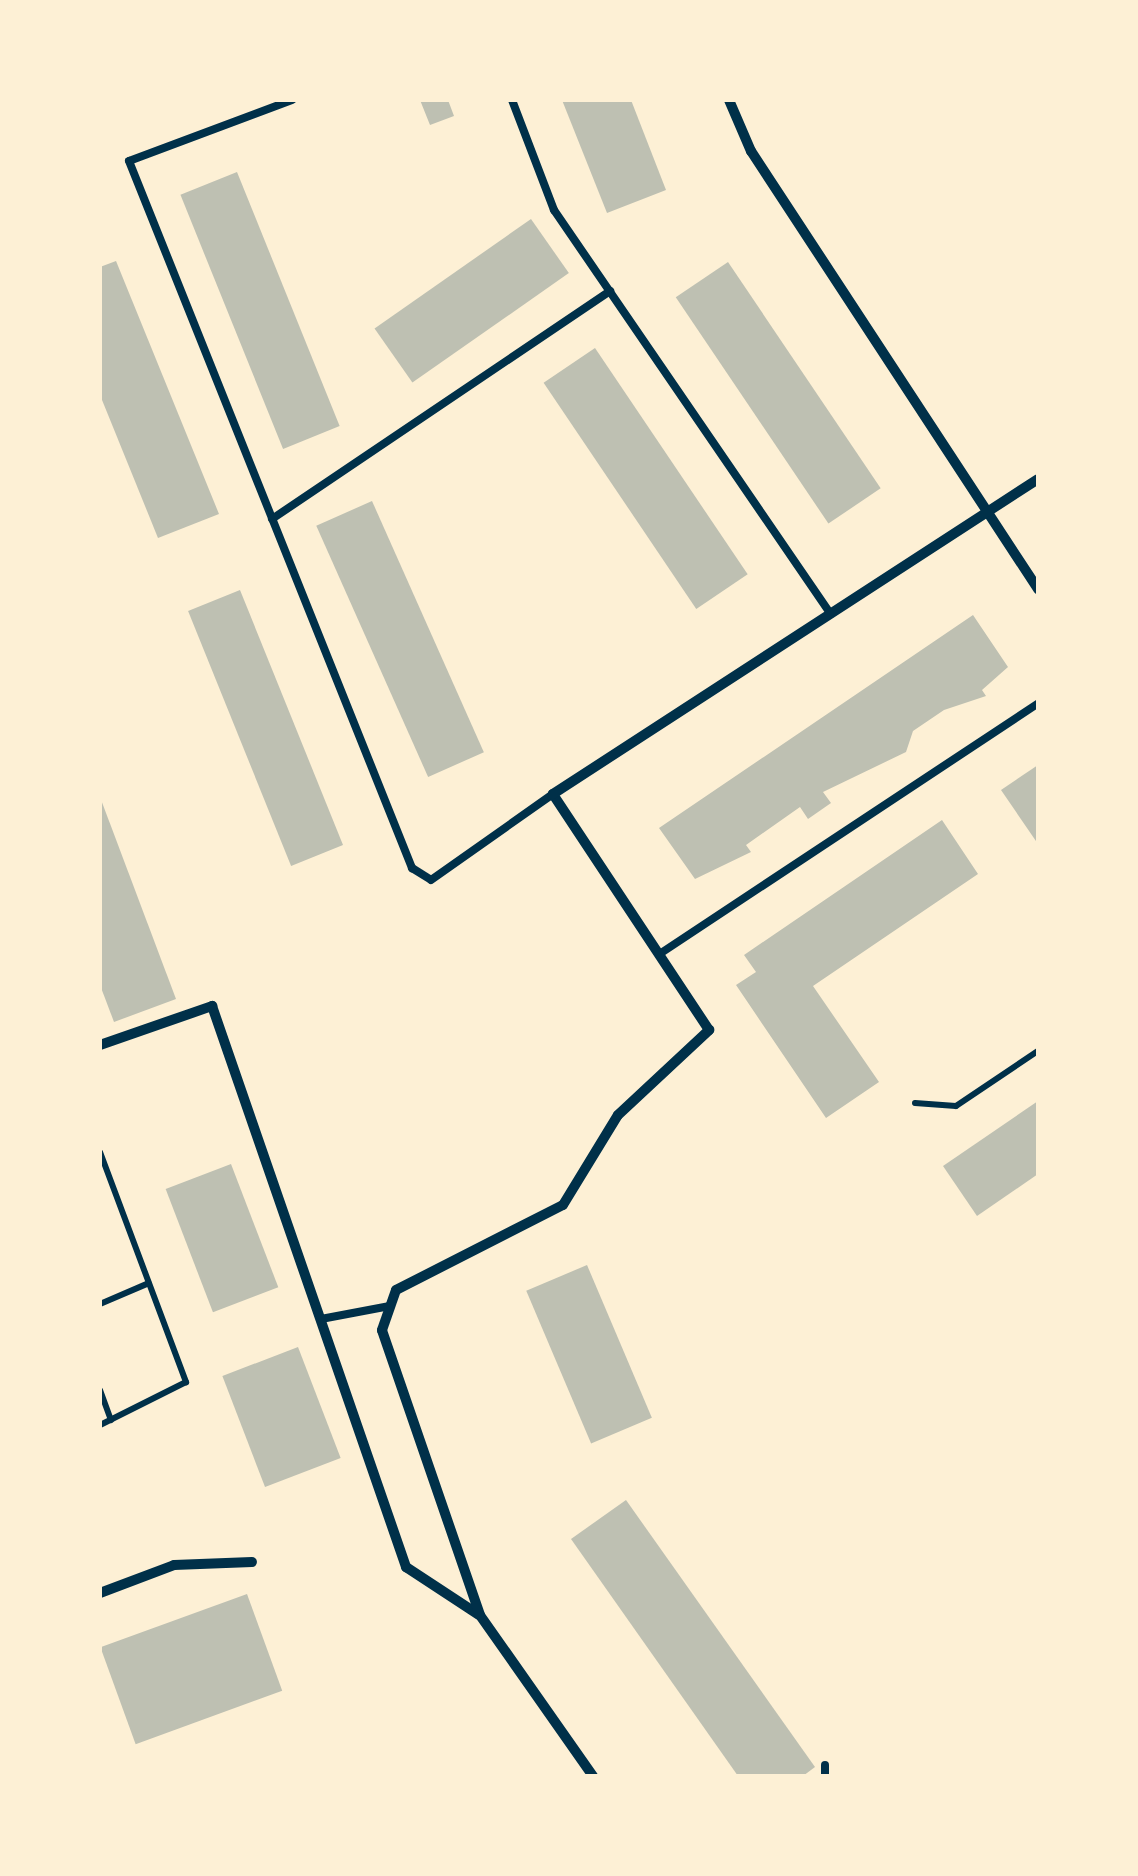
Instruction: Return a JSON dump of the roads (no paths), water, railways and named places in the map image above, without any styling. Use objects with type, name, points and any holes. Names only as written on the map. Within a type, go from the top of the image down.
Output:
[{"type":"street","points":[[729,100],[751,151],[1038,589]]},
{"type":"street","points":[[593,1776],[480,1615],[382,1330],[396,1290],[563,1205],[618,1115],[710,1030],[553,794],[1038,479]]},
{"type":"street","points":[[100,1046],[212,1006],[406,1568],[480,1615]]},
{"type":"street","points":[[100,1593],[174,1565],[252,1562]]},
{"type":"lane","points":[[292,100],[128,161],[412,868],[431,880],[553,794]]},
{"type":"lane","points":[[512,100],[554,210],[831,614]]},
{"type":"lane","points":[[272,519],[610,291]]},
{"type":"lane","points":[[661,952],[1038,703]]},
{"type":"lane","points":[[320,1319],[390,1306]]},
{"type":"lane","points":[[825,1765],[825,1776]]}]
